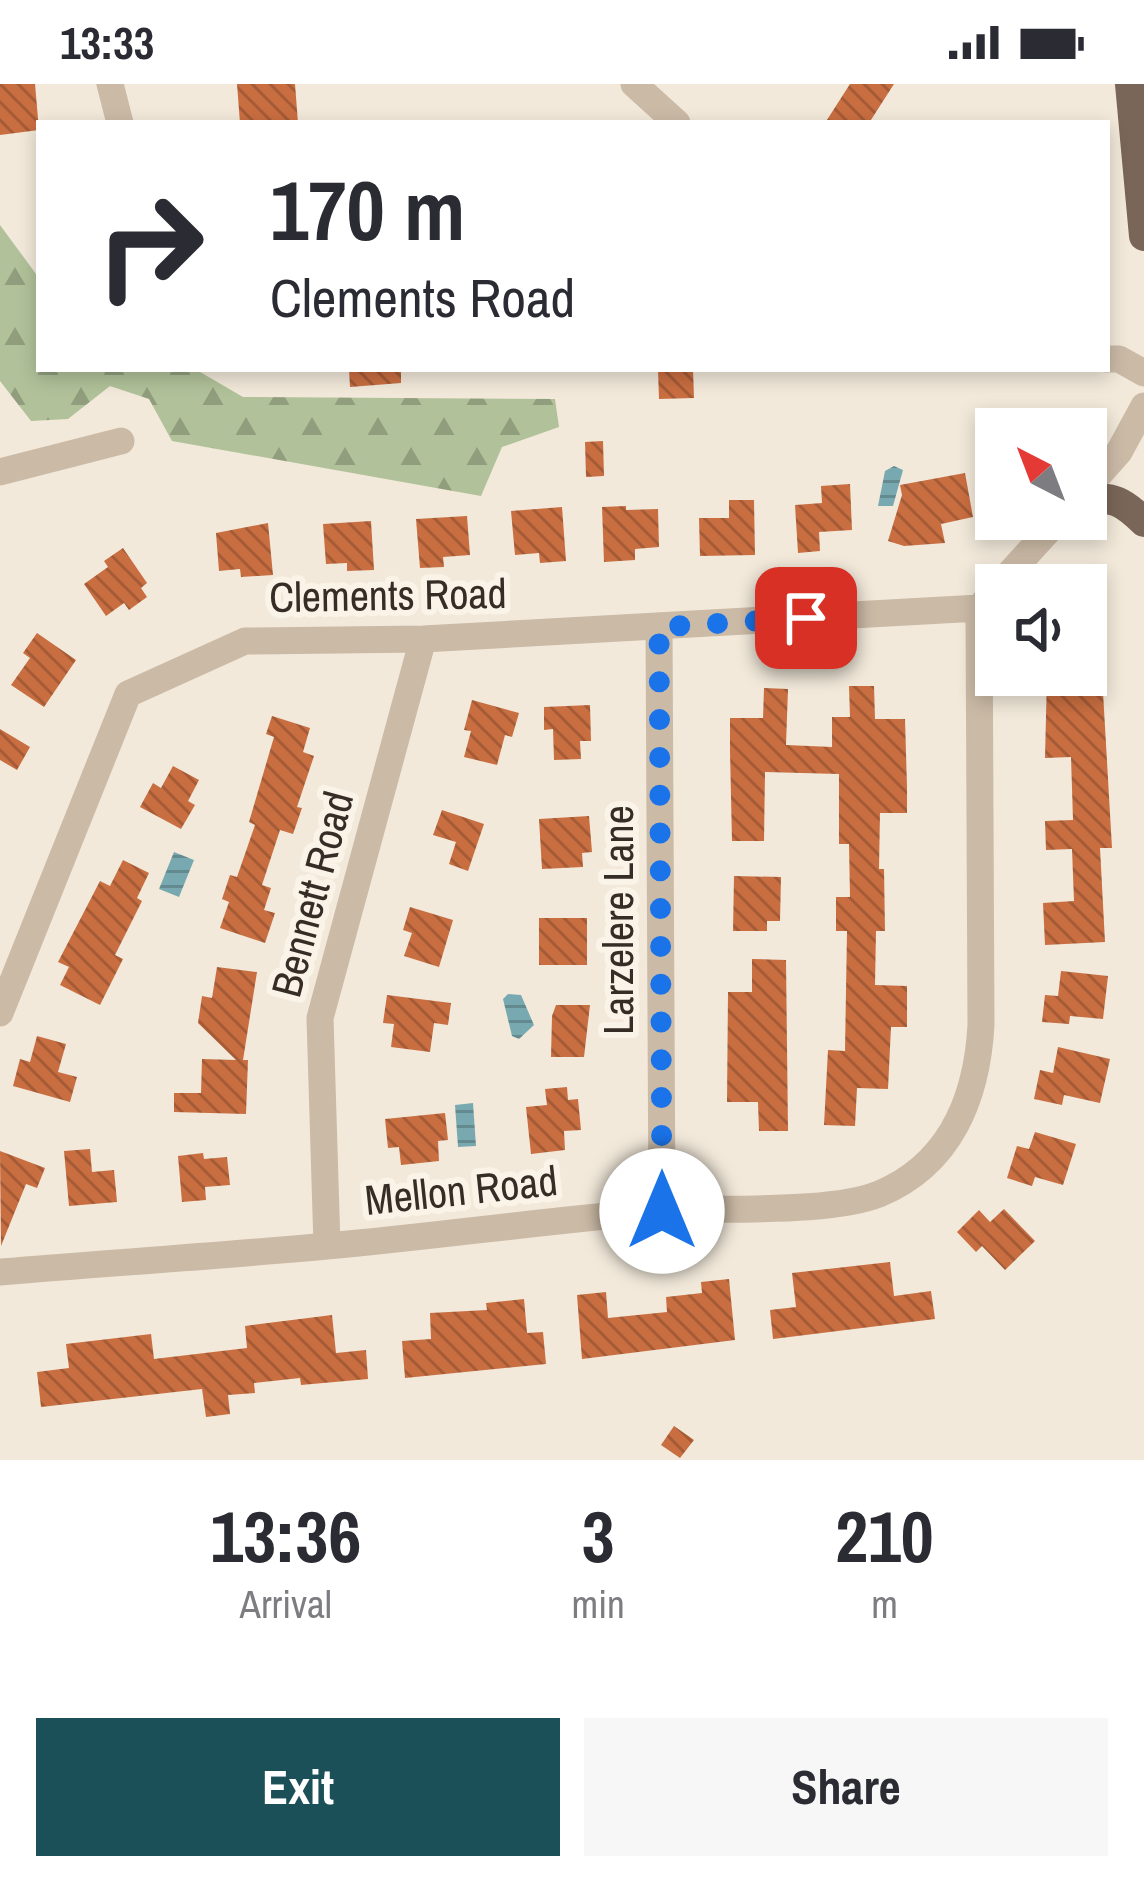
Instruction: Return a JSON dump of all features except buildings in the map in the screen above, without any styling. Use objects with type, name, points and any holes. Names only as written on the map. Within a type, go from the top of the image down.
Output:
[{"type":"main road","points":[[1130,84],[1144,236]]},
{"type":"main road","points":[[1107,499],[1125,503],[1144,522]]},
{"type":"street","points":[[110,84],[119,120]]},
{"type":"street","points":[[634,84],[674,120]]},
{"type":"street","points":[[1110,359],[1119,358],[1144,373]]},
{"type":"street","points":[[1107,465],[1144,406]]},
{"type":"street","points":[[0,472],[121,441]]},
{"type":"street","points":[[1018,564],[1040,540]]},
{"type":"street","name":"Clements Road","points":[[0,1013],[128,694],[245,641],[423,640],[659,627],[975,596]]},
{"type":"street","name":"Larzelere Lane","points":[[659,627],[662,1211]]},
{"type":"street","name":"Bennett Road","points":[[327,1246],[320,1018],[423,640]]},
{"type":"street","name":"Mellon Road","points":[[0,1272],[327,1246],[662,1211],[843,1202],[879,1193],[932,1156],[958,1121],[977,1076],[989,696]]},
{"type":"green space","points":[[0,225],[36,274],[36,372],[200,372],[243,397],[555,399],[559,427],[502,447],[481,496],[172,441],[149,399],[110,386],[68,419],[31,421],[0,381]]},
{"type":"water","points":[[894,466],[903,470],[893,506],[878,506],[885,471]]},
{"type":"water","points":[[174,852],[194,860],[179,897],[159,889]]},
{"type":"water","points":[[508,994],[521,995],[534,1025],[519,1039],[512,1036],[503,999]]},
{"type":"water","points":[[473,1103],[476,1146],[458,1147],[455,1105]]},
{"type":"route","points":[[662,1211],[659,627],[806,618]]}]
